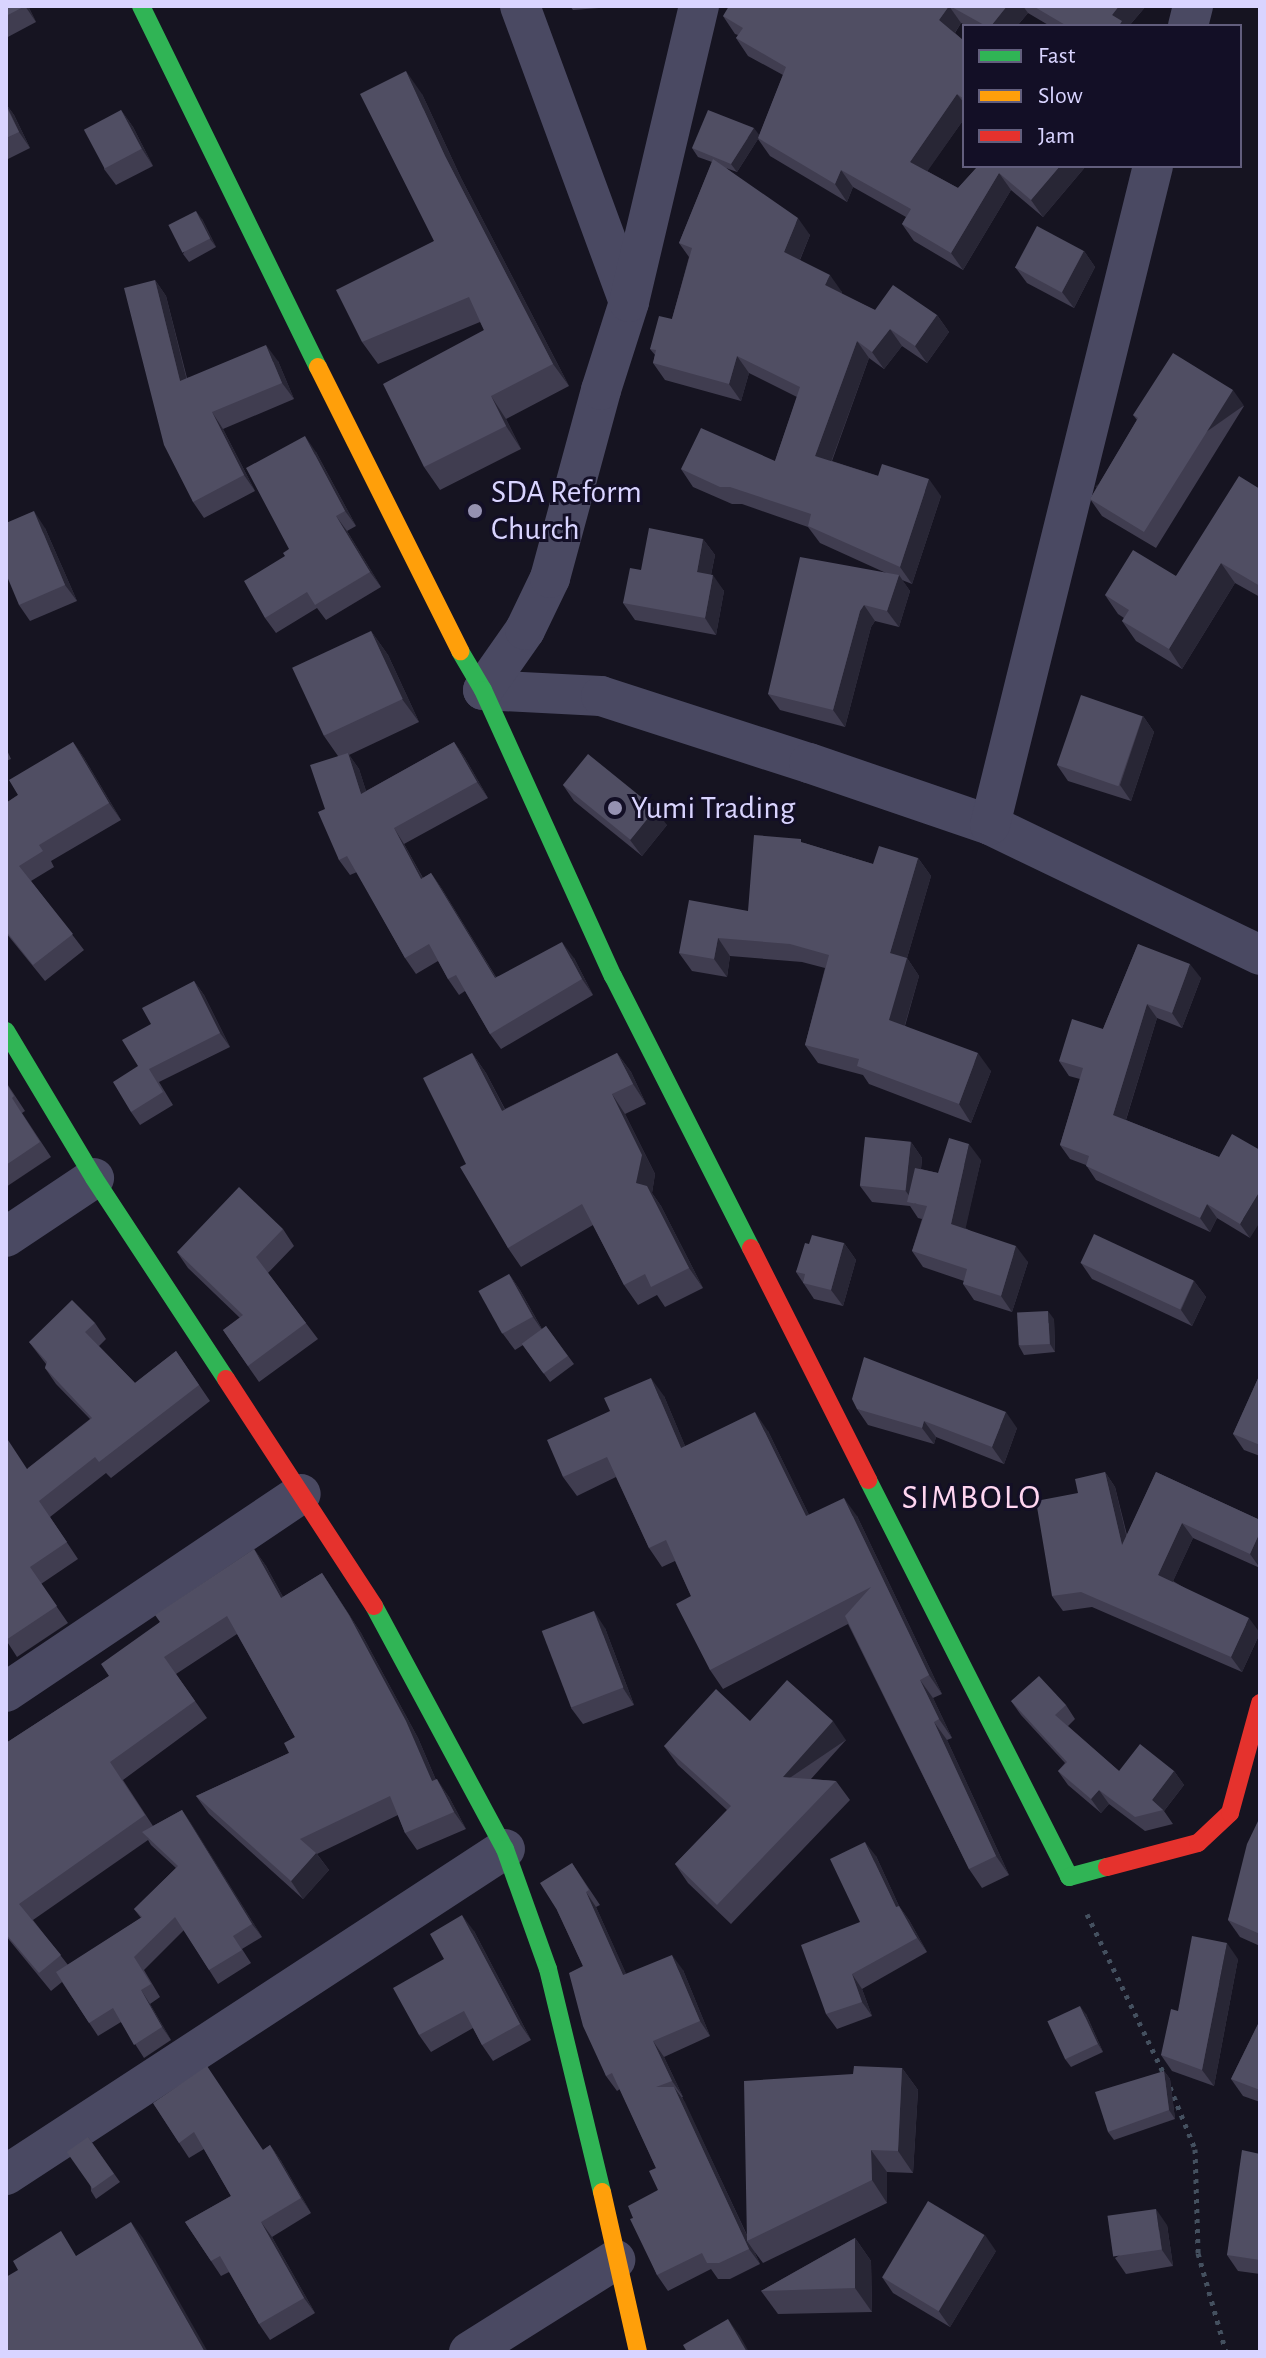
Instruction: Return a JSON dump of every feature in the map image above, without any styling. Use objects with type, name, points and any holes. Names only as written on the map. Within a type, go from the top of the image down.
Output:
[{"type":"street","points":[[141,6],[453,640],[483,690],[613,976],[1069,1877],[1198,1843],[1230,1813],[1260,1703]]},
{"type":"street","points":[[520,6],[629,302]]},
{"type":"street","points":[[483,690],[525,630],[550,578],[601,390],[629,302],[699,6]]},
{"type":"street","points":[[990,825],[1153,168]]},
{"type":"street","points":[[483,690],[601,696],[990,825],[1260,955]]},
{"type":"street","points":[[6,1031],[94,1178],[383,1620],[505,1849],[548,1969],[568,2040],[638,2352]]},
{"type":"street","points":[[6,1237],[94,1178]]},
{"type":"street","points":[[6,1692],[301,1494]]},
{"type":"street","points":[[6,2175],[505,1849]]},
{"type":"street","points":[[469,2352],[615,2260]]},
{"type":"path","points":[[1069,1877],[1160,2064],[1195,2149],[1198,2253],[1226,2352]]},
{"type":"building","points":[[6,6],[25,6],[6,16]]},
{"type":"building","points":[[729,6],[949,6],[939,20],[962,39],[962,98],[957,94],[910,162],[958,188],[976,168],[1058,168],[1031,200],[999,173],[951,253],[902,224],[911,209],[841,170],[835,184],[758,138],[786,67],[736,38],[743,28],[723,16]]},
{"type":"building","points":[[950,6],[1007,6],[993,24],[982,24]]},
{"type":"building","points":[[1033,6],[1119,6],[1112,15],[1122,21],[1120,24],[1064,24]]},
{"type":"building","points":[[406,71],[445,156],[553,364],[491,396],[506,426],[424,467],[383,384],[484,330],[469,297],[362,342],[336,290],[434,241],[360,94]]},
{"type":"building","points":[[6,106],[19,132],[6,138]]},
{"type":"building","points":[[121,110],[142,149],[105,169],[84,130]]},
{"type":"building","points":[[708,110],[754,128],[731,164],[692,148]]},
{"type":"building","points":[[713,159],[798,218],[784,252],[830,275],[825,285],[875,310],[893,285],[937,315],[915,346],[890,329],[872,352],[857,341],[815,456],[878,476],[882,464],[929,479],[900,567],[808,526],[811,514],[730,487],[720,487],[681,469],[701,428],[775,461],[800,387],[737,356],[729,384],[653,363],[656,350],[650,349],[659,316],[672,319],[692,248],[679,243]]},
{"type":"building","points":[[196,211],[210,239],[182,253],[168,225]]},
{"type":"building","points":[[1037,226],[1084,251],[1062,292],[1015,267]]},
{"type":"building","points":[[155,280],[180,381],[266,345],[282,383],[212,412],[244,475],[193,502],[164,445],[124,288]]},
{"type":"building","points":[[1173,353],[1233,390],[1144,532],[1090,499],[1138,418],[1133,415]]},
{"type":"building","points":[[305,436],[345,511],[336,516],[370,572],[315,605],[307,592],[265,618],[244,581],[285,556],[283,553],[289,549],[246,468]]},
{"type":"building","points":[[1239,476],[1260,489],[1260,586],[1221,563],[1169,649],[1122,621],[1129,610],[1105,595],[1133,550],[1176,576]]},
{"type":"building","points":[[34,511],[65,585],[19,605],[6,574],[6,523]]},
{"type":"building","points":[[649,528],[703,539],[697,572],[713,575],[705,618],[623,603],[630,568],[641,570]]},
{"type":"building","points":[[800,557],[899,575],[887,611],[864,605],[860,611],[833,710],[768,694]]},
{"type":"building","points":[[371,631],[403,699],[324,736],[292,668]]},
{"type":"building","points":[[1081,695],[1142,716],[1118,786],[1057,765]]},
{"type":"building","points":[[73,742],[109,803],[39,845],[43,851],[19,866],[73,934],[33,965],[6,931],[6,803],[18,795],[9,780]]},
{"type":"building","points":[[454,742],[477,782],[394,828],[421,879],[431,873],[495,978],[562,942],[582,979],[490,1034],[456,975],[448,979],[429,944],[405,958],[347,856],[339,860],[318,812],[325,809],[310,765],[348,753],[361,794]]},
{"type":"building","points":[[588,754],[656,809],[630,840],[563,785]]},
{"type":"building","points":[[754,835],[801,839],[801,842],[873,864],[879,846],[918,858],[890,953],[907,958],[889,1020],[978,1053],[959,1104],[857,1066],[859,1059],[805,1045],[829,955],[790,944],[718,938],[714,959],[679,953],[689,900],[748,911]]},
{"type":"building","points":[[1138,944],[1190,964],[1172,1013],[1147,1004],[1113,1115],[1219,1157],[1232,1134],[1260,1150],[1260,1191],[1240,1224],[1207,1204],[1200,1218],[1086,1166],[1089,1156],[1060,1145],[1083,1068],[1059,1061],[1072,1019],[1103,1029]]},
{"type":"building","points":[[194,981],[220,1033],[149,1069],[163,1092],[131,1112],[113,1082],[138,1066],[122,1040],[151,1024],[142,1008]]},
{"type":"building","points":[[472,1053],[502,1111],[617,1053],[633,1084],[612,1094],[642,1155],[636,1183],[647,1186],[689,1268],[651,1287],[645,1274],[624,1285],[582,1204],[508,1248],[460,1167],[466,1164],[423,1078]]},
{"type":"building","points":[[6,1083],[40,1142],[6,1165]]},
{"type":"building","points":[[865,1137],[911,1142],[906,1191],[860,1186]]},
{"type":"building","points":[[949,1138],[969,1144],[951,1224],[1016,1246],[1001,1296],[963,1284],[967,1269],[912,1251],[927,1206],[907,1202],[915,1168],[938,1173]]},
{"type":"building","points":[[239,1187],[283,1229],[256,1257],[306,1323],[248,1366],[223,1330],[243,1315],[177,1252]]},
{"type":"building","points":[[1094,1234],[1194,1280],[1180,1309],[1080,1263]]},
{"type":"building","points":[[812,1235],[844,1243],[831,1290],[803,1283],[805,1274],[796,1272],[805,1243],[809,1244]]},
{"type":"building","points":[[509,1274],[533,1317],[502,1334],[478,1291]]},
{"type":"building","points":[[72,1300],[95,1323],[85,1332],[135,1383],[176,1351],[199,1385],[99,1462],[95,1457],[39,1501],[67,1542],[30,1567],[57,1606],[6,1640],[6,1437],[27,1469],[92,1418],[45,1368],[47,1362],[29,1342]]},
{"type":"building","points":[[1048,1311],[1050,1344],[1019,1346],[1017,1313]]},
{"type":"building","points":[[546,1326],[568,1356],[543,1374],[522,1344]]},
{"type":"building","points":[[864,1357],[1006,1412],[992,1447],[924,1421],[922,1428],[857,1409],[852,1399]]},
{"type":"building","points":[[1260,1374],[1260,1445],[1233,1434]]},
{"type":"building","points":[[651,1378],[681,1448],[755,1412],[806,1516],[844,1498],[929,1675],[920,1680],[939,1719],[934,1722],[996,1856],[969,1869],[845,1616],[871,1587],[710,1670],[676,1604],[691,1596],[666,1540],[649,1548],[607,1457],[563,1477],[547,1440],[610,1411],[604,1398]]},
{"type":"building","points":[[1105,1472],[1122,1545],[1156,1472],[1260,1520],[1260,1532],[1250,1554],[1182,1523],[1158,1575],[1249,1618],[1231,1657],[1081,1592],[1052,1596],[1036,1501],[1078,1493],[1075,1479]]},
{"type":"building","points":[[254,1549],[281,1598],[322,1573],[349,1615],[406,1721],[432,1781],[437,1779],[454,1812],[405,1833],[390,1796],[300,1839],[316,1853],[291,1881],[196,1796],[289,1753],[284,1743],[295,1737],[227,1616],[164,1657],[195,1701],[110,1762],[145,1815],[19,1904],[61,1955],[39,1973],[6,1934],[6,1743],[109,1676],[101,1664],[160,1622],[155,1615]]},
{"type":"building","points":[[594,1611],[623,1688],[571,1708],[542,1631]]},
{"type":"building","points":[[1039,1676],[1066,1705],[1055,1715],[1119,1771],[1140,1744],[1174,1771],[1152,1800],[1163,1810],[1135,1817],[1099,1790],[1091,1799],[1058,1771],[1067,1762],[1011,1701]]},
{"type":"building","points":[[787,1680],[833,1721],[783,1777],[836,1781],[717,1905],[675,1864],[731,1806],[664,1746],[716,1689],[750,1721]]},
{"type":"building","points":[[182,1810],[252,1924],[233,1936],[242,1950],[209,1970],[175,1917],[134,1957],[151,1984],[141,1990],[162,2027],[134,2045],[113,2008],[89,2023],[56,1972],[142,1917],[134,1909],[178,1866],[142,1832]]},
{"type":"building","points":[[1260,1817],[1260,1934],[1228,1920],[1247,1844]]},
{"type":"building","points":[[865,1842],[896,1907],[899,1906],[917,1938],[852,1974],[862,2002],[826,2014],[801,1945],[860,1922],[830,1859]]},
{"type":"building","points":[[572,1863],[589,1890],[586,1892],[623,1975],[672,1955],[700,2021],[653,2041],[672,2081],[656,2087],[674,2087],[749,2249],[719,2263],[707,2263],[702,2253],[657,2275],[630,2219],[633,2218],[628,2206],[658,2190],[649,2171],[656,2168],[612,2073],[606,2076],[583,2026],[569,1973],[583,1966],[557,1910],[540,1883]]},
{"type":"building","points":[[462,1915],[520,2024],[482,2045],[464,2011],[419,2035],[393,1988],[444,1959],[430,1934]]},
{"type":"building","points":[[1192,1936],[1227,1943],[1202,2070],[1161,2055],[1171,2009],[1178,2011]]},
{"type":"building","points":[[1080,2006],[1098,2044],[1065,2059],[1047,2021]]},
{"type":"building","points":[[1260,2020],[1260,2090],[1231,2079]]},
{"type":"building","points":[[207,2066],[263,2150],[270,2145],[301,2198],[261,2222],[304,2298],[259,2324],[220,2256],[211,2261],[185,2222],[231,2196],[194,2132],[179,2143],[153,2103]]},
{"type":"building","points":[[854,2066],[902,2068],[898,2151],[871,2150],[872,2180],[747,2241],[744,2081],[853,2074]]},
{"type":"building","points":[[1164,2071],[1169,2110],[1108,2132],[1095,2092]]},
{"type":"building","points":[[88,2137],[114,2174],[93,2189],[67,2152]]},
{"type":"building","points":[[1242,2150],[1260,2154],[1260,2260],[1227,2255]]},
{"type":"building","points":[[928,2201],[985,2235],[939,2311],[882,2277]]},
{"type":"building","points":[[1156,2209],[1162,2250],[1113,2256],[1107,2216]]},
{"type":"building","points":[[131,2222],[205,2352],[6,2352],[6,2277],[18,2270],[13,2261],[61,2231],[76,2256]]},
{"type":"building","points":[[855,2238],[855,2288],[761,2291]]},
{"type":"building","points":[[728,2319],[747,2352],[687,2352],[683,2345]]},
{"type":"traffic: fast","points":[[141,6],[318,367]]},
{"type":"traffic: fast","points":[[460,651],[483,690],[613,976],[751,1248]]},
{"type":"traffic: fast","points":[[6,1031],[94,1178],[226,1379]]},
{"type":"traffic: fast","points":[[868,1480],[1069,1877],[1107,1867]]},
{"type":"traffic: fast","points":[[374,1606],[505,1849],[548,1969],[602,2192]]},
{"type":"traffic: slow","points":[[318,367],[460,651]]},
{"type":"traffic: slow","points":[[602,2192],[638,2352]]},
{"type":"traffic: jam","points":[[751,1248],[868,1480]]},
{"type":"traffic: jam","points":[[226,1379],[374,1606]]},
{"type":"traffic: jam","points":[[1107,1867],[1198,1843],[1230,1813],[1260,1703]]},
{"type":"place","name":"SDA Reform Church","points":[[475,511]]},
{"type":"place","name":"Yumi Trading","points":[[615,808]]},
{"type":"district","name":"SIMBOLO","points":[[972,1499]]}]
